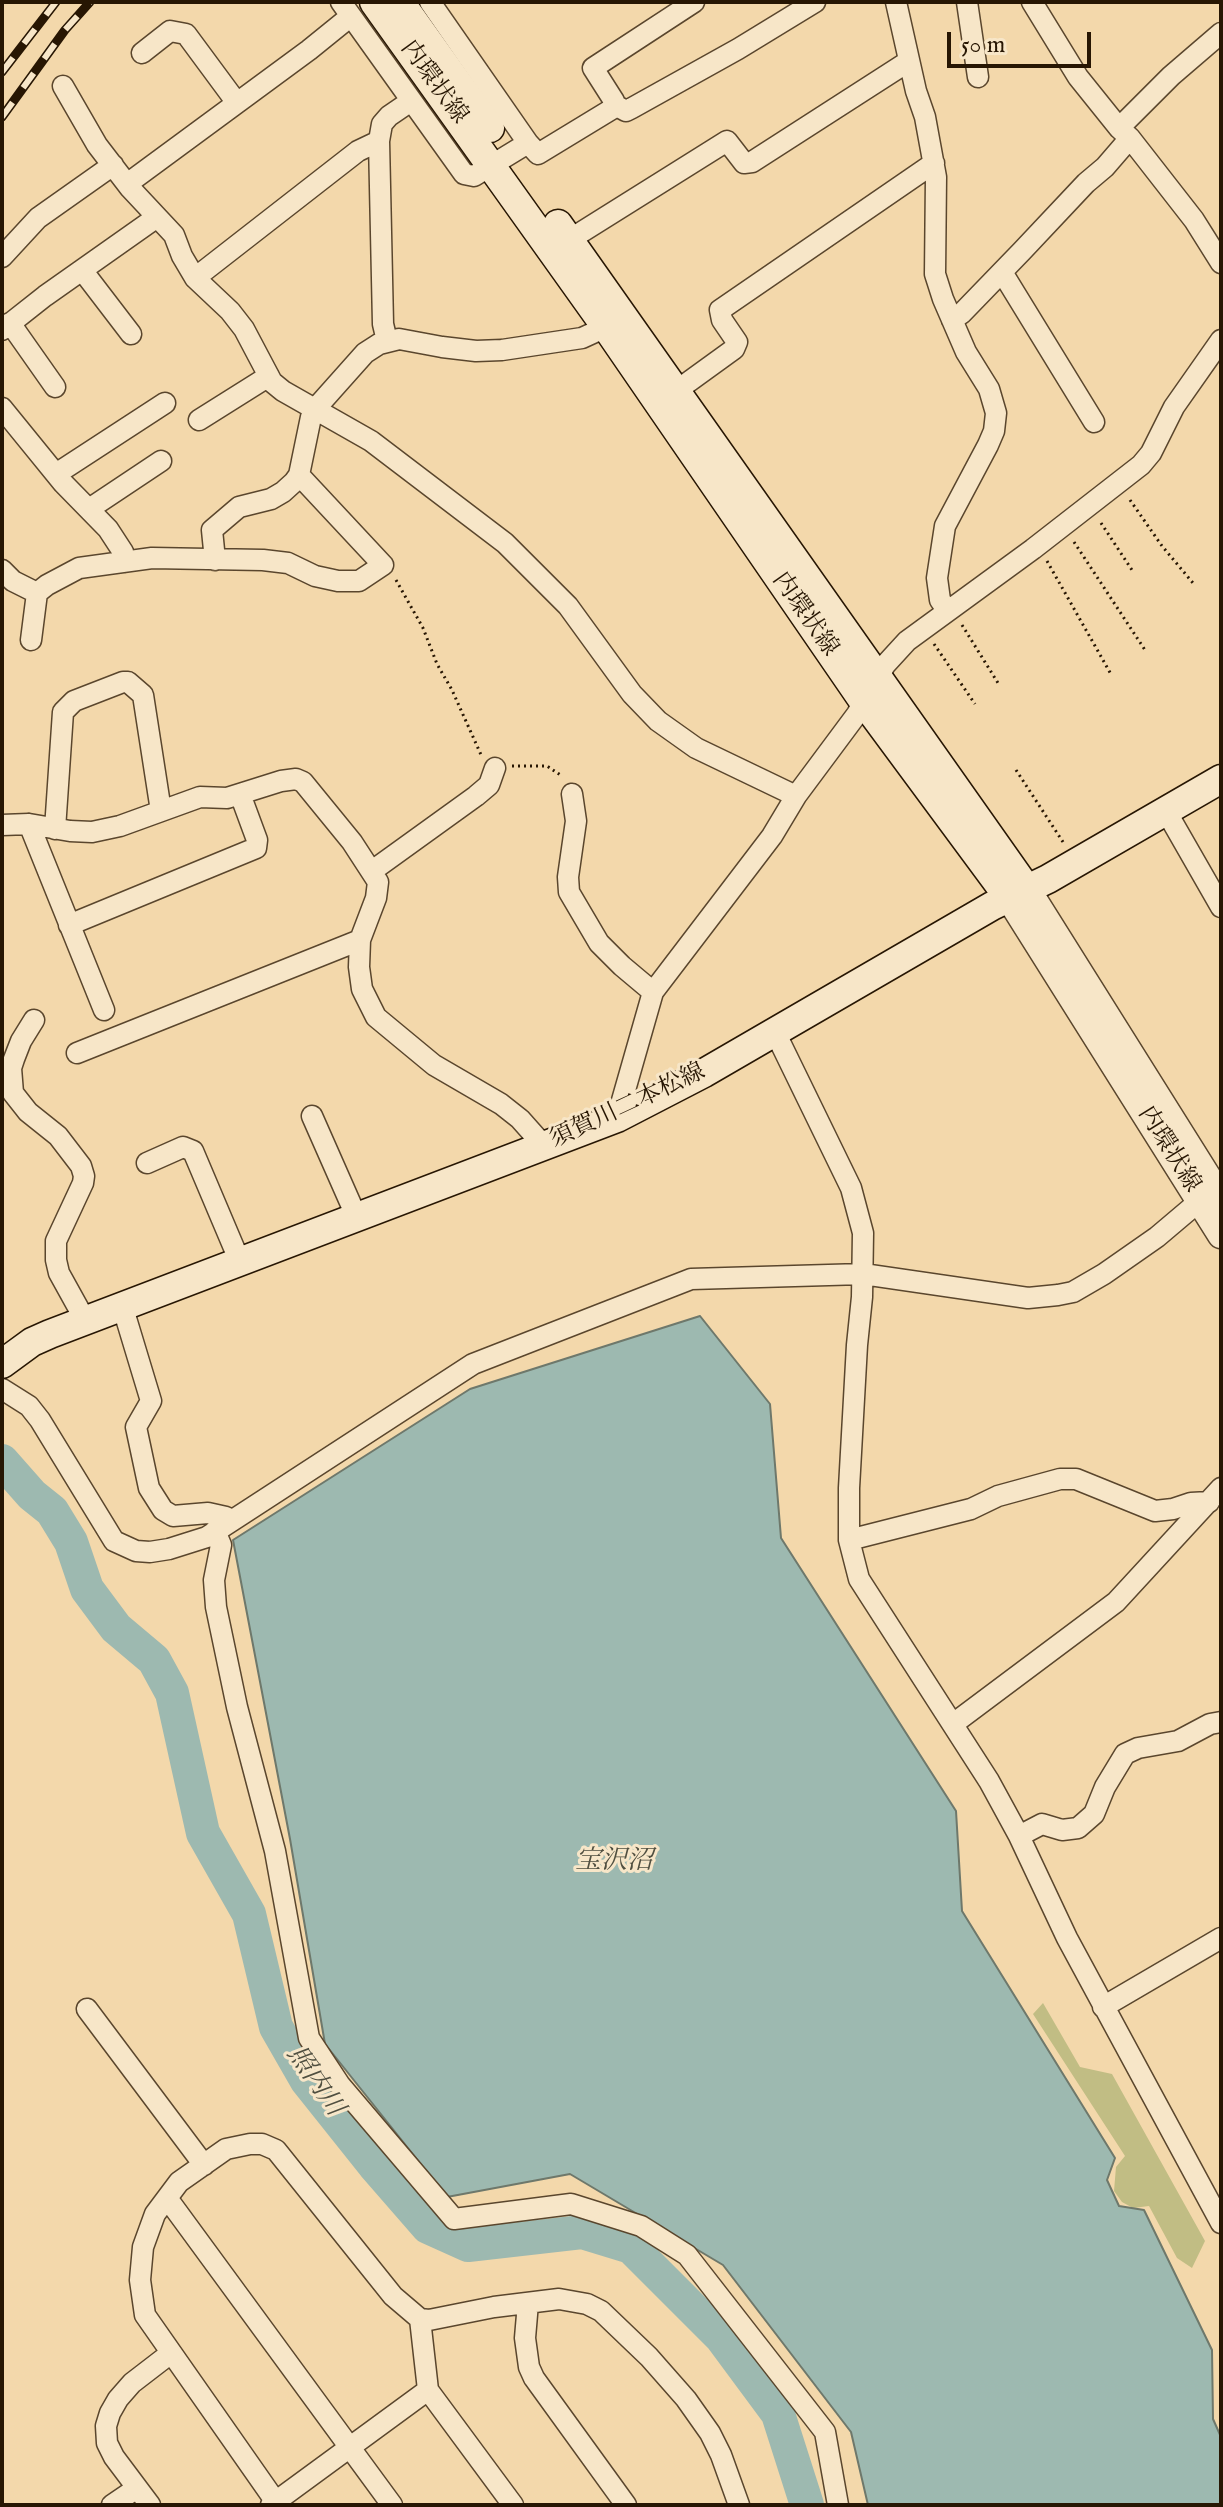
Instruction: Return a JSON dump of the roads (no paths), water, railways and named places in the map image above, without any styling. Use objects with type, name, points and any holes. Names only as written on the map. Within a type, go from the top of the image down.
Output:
[{"type":"main road","name":"内環状線","points":[[400,2],[878,675],[1018,894]]},
{"type":"main road","name":"内環状線","points":[[355,7],[510,154],[606,327],[864,702],[1018,894]]},
{"type":"main road","name":"須賀川二本松線","points":[[2,1364],[32,1342],[122,1305],[617,1118],[704,1073],[1221,779]]},
{"type":"street","points":[[430,2],[510,154]]},
{"type":"street","points":[[127,184],[309,50],[355,7],[411,101],[464,174],[474,176],[510,154],[538,154],[612,109],[614,101],[593,68],[694,2]]},
{"type":"street","points":[[613,104],[626,111],[632,108],[815,2]]},
{"type":"street","points":[[896,2],[934,163],[938,195],[935,274],[966,352],[989,389],[996,413],[994,431],[988,445],[945,526],[937,578],[940,600],[949,609]]},
{"type":"street","points":[[967,2],[978,77]]},
{"type":"street","points":[[1033,2],[1078,77],[1194,220],[1221,263]]},
{"type":"street","points":[[142,53],[170,31],[186,34],[237,103]]},
{"type":"street","points":[[952,320],[1105,167],[1124,133],[1180,68],[1221,33]]},
{"type":"street","points":[[569,240],[727,141],[744,163],[752,162],[909,61]]},
{"type":"street","points":[[63,86],[85,127],[127,184],[174,235],[195,278],[230,311],[244,329],[269,376],[283,391],[371,441],[505,543],[568,606],[632,694],[658,721],[696,748],[796,796]]},
{"type":"street","points":[[387,341],[383,324],[379,141],[382,124],[411,101]]},
{"type":"street","points":[[195,278],[358,151],[379,141]]},
{"type":"street","points":[[676,391],[734,349],[737,342],[722,320],[720,310],[934,163]]},
{"type":"street","points":[[2,257],[38,218],[113,165]]},
{"type":"street","points":[[55,387],[6,326],[157,217]]},
{"type":"street","points":[[82,270],[131,334]]},
{"type":"street","points":[[1002,272],[1094,422]]},
{"type":"street","points":[[215,560],[212,530],[239,507],[277,496],[299,475],[316,408],[365,353],[387,341],[399,339],[476,351],[502,350],[582,338],[606,327]]},
{"type":"street","points":[[617,1118],[653,992],[772,836],[796,796],[839,740],[878,675],[896,652],[924,628],[1064,526],[1148,458],[1174,407],[1221,340]]},
{"type":"street","points":[[199,420],[269,376]]},
{"type":"street","points":[[56,474],[165,403]]},
{"type":"street","points":[[2,408],[117,541],[124,562]]},
{"type":"street","points":[[89,509],[161,461]]},
{"type":"street","points":[[31,640],[37,593],[79,568],[152,558],[288,563],[315,576],[359,581],[383,565],[299,475]]},
{"type":"street","points":[[2,570],[13,581],[37,593]]},
{"type":"street","points":[[55,829],[63,712],[74,701],[123,682],[128,682],[143,695],[161,811]]},
{"type":"street","points":[[372,871],[483,791],[489,785],[495,768]]},
{"type":"street","points":[[2,825],[29,824],[92,832],[120,826],[200,797],[215,799],[281,781],[296,779],[303,782],[372,871],[379,888],[360,940],[361,982],[376,1017],[434,1065],[501,1104],[520,1119],[544,1146]]},
{"type":"street","points":[[69,925],[256,848],[257,840],[240,794]]},
{"type":"street","points":[[572,794],[576,821],[568,877],[569,892],[599,943],[653,992]]},
{"type":"street","points":[[1166,811],[1221,907]]},
{"type":"street","points":[[29,824],[104,1010]]},
{"type":"street","name":"内環状線","points":[[1018,894],[1214,1192],[1221,1235]]},
{"type":"street","points":[[77,1053],[360,940]]},
{"type":"street","points":[[34,1020],[21,1041],[11,1068],[13,1093],[28,1112],[58,1136],[81,1166],[84,1176],[80,1193],[56,1241],[55,1252],[59,1273],[85,1320]]},
{"type":"street","points":[[775,1032],[851,1188],[863,1233],[863,1274],[850,1437],[849,1540],[859,1579],[989,1781],[1103,2007],[1221,2223]]},
{"type":"street","points":[[312,1116],[357,1218]]},
{"type":"street","points":[[147,1163],[183,1147],[193,1151],[240,1262]]},
{"type":"street","points":[[2,1389],[29,1406],[40,1420],[114,1541],[136,1551],[169,1549],[207,1537],[473,1364],[691,1279],[863,1274],[1028,1298],[1058,1295],[1073,1292],[1104,1274],[1214,1192]]},
{"type":"street","points":[[122,1305],[151,1401],[136,1427],[149,1488],[158,1504],[173,1516],[208,1513],[226,1517],[214,1580],[216,1607],[237,1707],[275,1851],[309,2038],[340,2085],[454,2219],[571,2204],[641,2226],[687,2255],[825,2432],[838,2505]]},
{"type":"street","points":[[849,1540],[971,1509],[1006,1493],[1060,1479],[1076,1479],[1155,1511],[1173,1509],[1215,1495]]},
{"type":"street","points":[[953,1724],[1116,1602],[1215,1495]]},
{"type":"street","points":[[1019,1836],[1042,1824],[1062,1830],[1078,1828],[1094,1814],[1105,1787],[1125,1754],[1138,1748],[1171,1743],[1210,1724],[1221,1722]]},
{"type":"street","points":[[1103,2007],[1221,1938]]},
{"type":"street","points":[[87,2009],[204,2165]]},
{"type":"street","points":[[428,2390],[275,2504],[145,2315],[140,2280],[143,2247],[155,2214],[179,2182],[226,2149],[262,2144],[276,2150],[393,2296],[420,2319],[559,2299],[587,2304],[601,2311],[621,2329],[686,2399],[710,2433],[739,2505]]},
{"type":"street","points":[[167,2198],[392,2505]]},
{"type":"street","points":[[528,2303],[525,2338],[529,2367],[534,2378],[626,2505]]},
{"type":"street","points":[[420,2319],[428,2390],[513,2505]]},
{"type":"street","points":[[150,2505],[114,2457],[107,2443],[106,2426],[118,2399],[132,2383],[171,2353]]},
{"type":"street","points":[[112,2505],[137,2488]]},
{"type":"water","name":"宝沢沼","points":[[700,1316],[770,1404],[781,1538],[956,1811],[962,1911],[1115,2158],[1107,2180],[1119,2206],[1144,2210],[1212,2350],[1213,2419],[1221,2437],[1221,2505],[868,2505],[851,2432],[723,2265],[570,2174],[447,2197],[325,2044],[233,1540],[470,1389]]},
{"type":"waterway","name":"照内川","points":[[2,1461],[32,1495],[52,1511],[71,1542],[87,1589],[116,1628],[154,1660],[172,1693],[203,1833],[249,1914],[276,2027],[307,2081],[428,2227],[468,2245],[582,2232],[631,2247],[721,2337],[778,2414],[807,2505]]},
{"type":"railway","points":[[2,72],[56,2]]},
{"type":"railway","points":[[2,117],[65,30],[90,2]]}]
